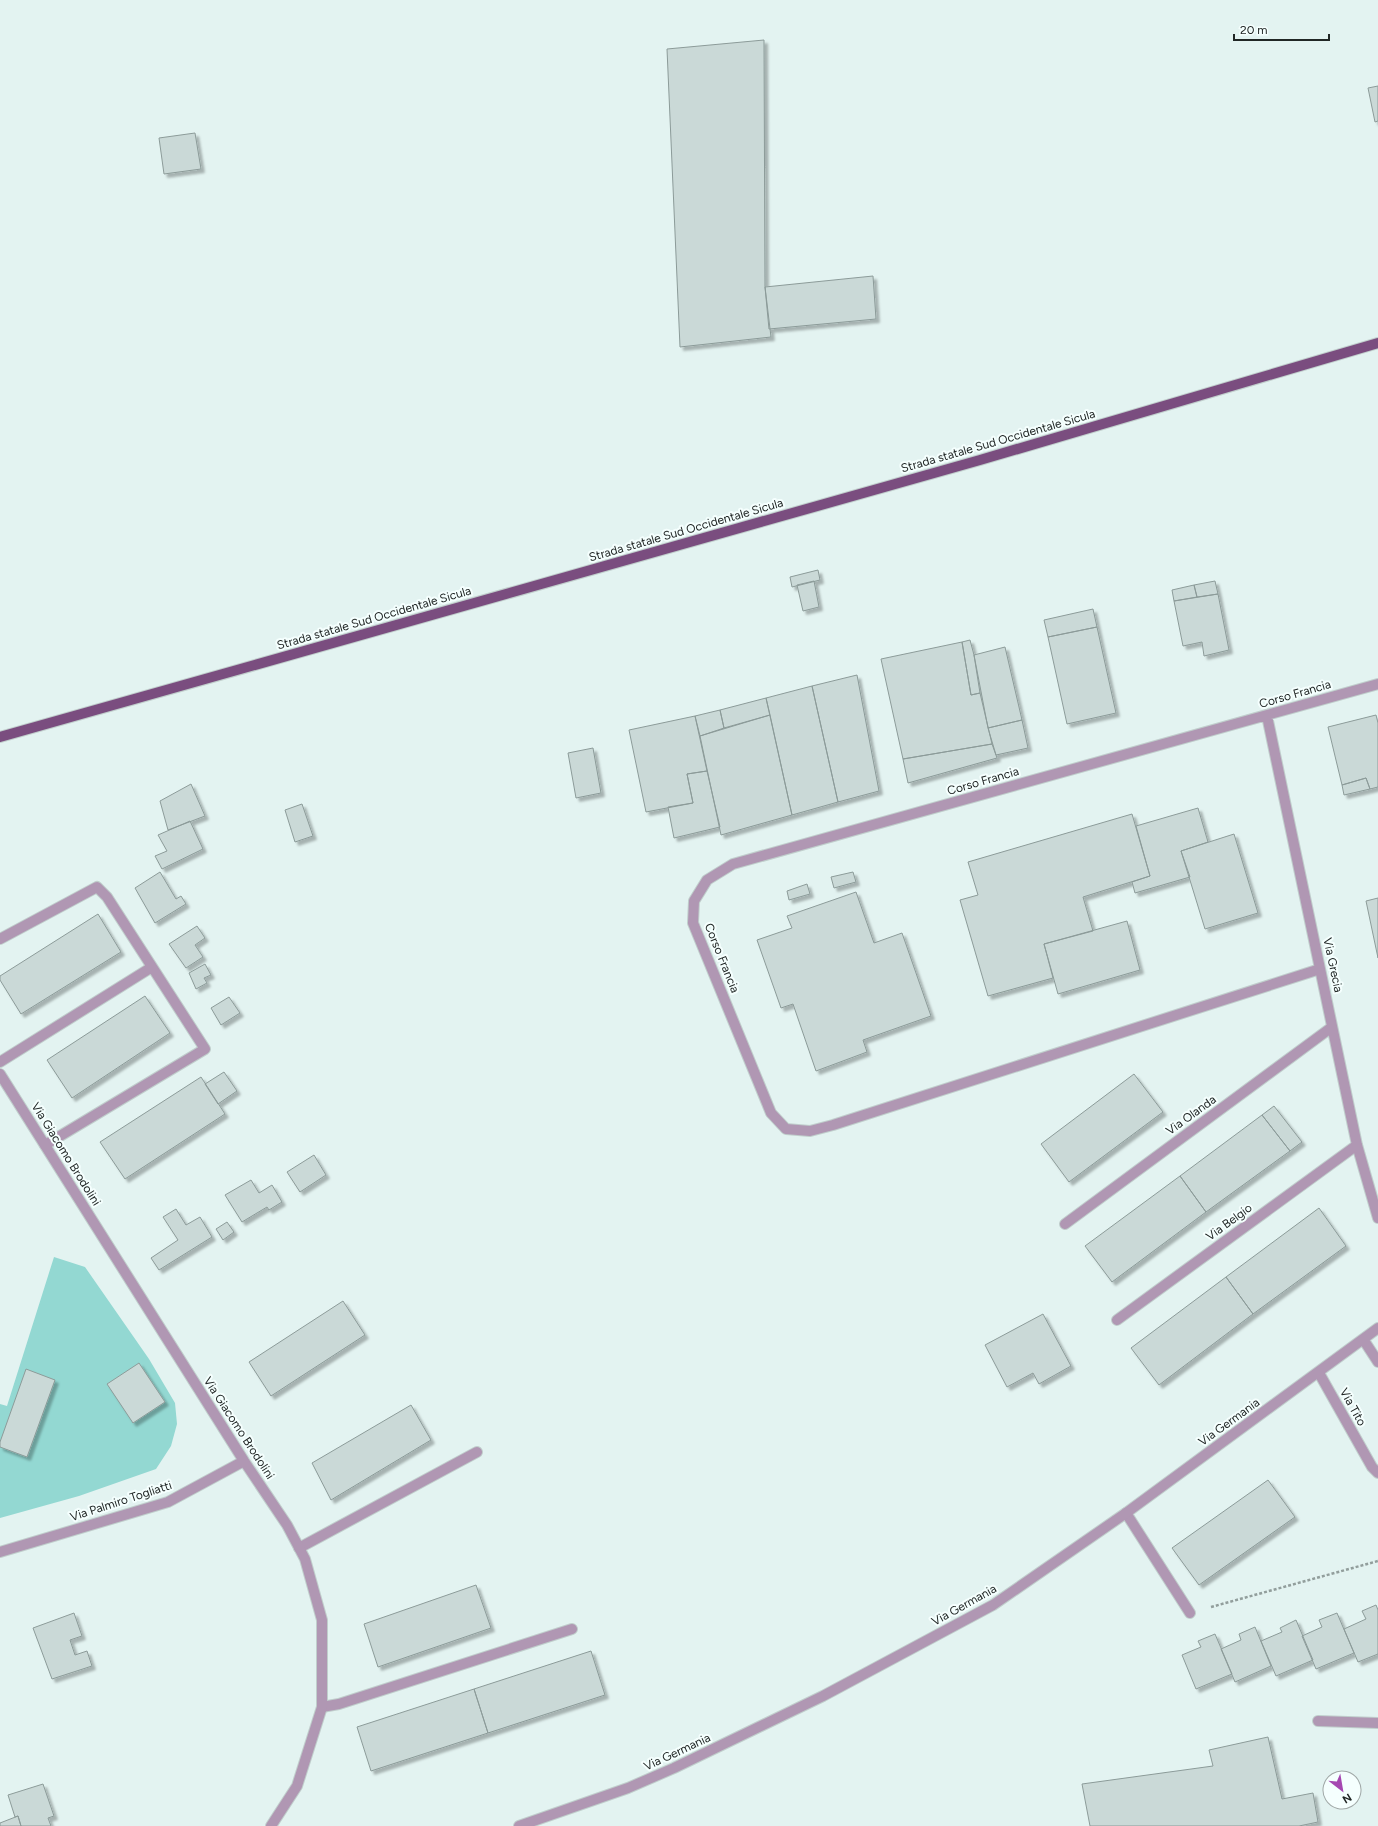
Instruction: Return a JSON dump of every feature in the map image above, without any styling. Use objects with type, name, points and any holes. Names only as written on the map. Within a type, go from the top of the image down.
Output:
[{"type":"main road","name":"Strada statale Sud Occidentale Sicula","points":[[0,737],[972,462],[1378,343]]},
{"type":"street","name":"Corso Francia","points":[[1320,969],[810,1131],[786,1129],[771,1112],[693,923],[694,900],[707,880],[733,864],[1378,684]]},
{"type":"street","name":"Via Grecia","points":[[1267,716],[1357,1145],[1378,1218]]},
{"type":"street","points":[[0,939],[97,887],[107,897],[204,1049],[45,1145]]},
{"type":"street","points":[[0,1062],[152,967]]},
{"type":"street","name":"Via Olanda","points":[[1064,1224],[1332,1027]]},
{"type":"street","name":"Via Giacomo Brodolini","points":[[0,1074],[244,1461],[287,1525],[305,1560],[322,1620],[322,1707],[297,1786],[271,1826]]},
{"type":"street","name":"Via Belgio","points":[[1117,1320],[1357,1145]]},
{"type":"street","name":"Via Germania","points":[[519,1826],[628,1788],[823,1696],[993,1605],[1126,1512],[1319,1373],[1378,1328]]},
{"type":"street","points":[[1363,1339],[1378,1362]]},
{"type":"street","name":"Via Tito","points":[[1319,1373],[1372,1467],[1378,1473]]},
{"type":"street","points":[[299,1548],[477,1452]]},
{"type":"street","name":"Via Palmiro Togliatti","points":[[0,1552],[168,1502],[244,1461]]},
{"type":"street","points":[[1126,1512],[1190,1613]]},
{"type":"street","points":[[322,1707],[340,1704],[572,1629]]},
{"type":"street","points":[[1318,1721],[1378,1723]]},
{"type":"path","points":[[1190,1613],[1378,1561]]},
{"type":"shaded area","points":[[54,1257],[85,1267],[149,1359],[175,1403],[177,1424],[171,1446],[156,1469],[79,1496],[0,1518],[0,1404],[7,1406]]},
{"type":"building","points":[[764,40],[765,287],[771,337],[680,347],[667,49]]},
{"type":"building","points":[[1378,86],[1378,121],[1375,122],[1368,88]]},
{"type":"building","points":[[195,133],[201,169],[164,174],[159,138]]},
{"type":"building","points":[[873,276],[876,319],[769,329],[765,287]]},
{"type":"building","points":[[818,570],[820,580],[792,587],[790,577]]},
{"type":"building","points":[[814,581],[819,607],[803,611],[797,585]]},
{"type":"building","points":[[1215,581],[1218,594],[1197,597],[1194,585]]},
{"type":"building","points":[[1194,585],[1197,597],[1174,601],[1172,590]]},
{"type":"building","points":[[1218,594],[1229,650],[1204,656],[1202,642],[1183,646],[1174,601]]},
{"type":"building","points":[[1093,609],[1097,627],[1048,637],[1044,620]]},
{"type":"building","points":[[1097,627],[1116,713],[1067,724],[1048,637]]},
{"type":"building","points":[[970,640],[980,693],[971,695],[962,642]]},
{"type":"building","points":[[962,642],[971,695],[980,693],[992,744],[903,759],[881,659]]},
{"type":"building","points":[[1005,647],[1022,720],[988,728],[974,655]]},
{"type":"building","points":[[857,675],[879,791],[838,802],[812,686]]},
{"type":"building","points":[[812,686],[838,802],[792,815],[766,698]]},
{"type":"building","points":[[766,698],[770,715],[724,728],[720,710]]},
{"type":"building","points":[[720,710],[724,728],[700,736],[695,716]]},
{"type":"building","points":[[770,715],[792,815],[721,835],[700,736]]},
{"type":"building","points":[[1376,715],[1378,723],[1378,787],[1370,789],[1366,778],[1342,785],[1328,727]]},
{"type":"building","points":[[695,716],[707,771],[687,774],[693,803],[646,812],[629,730]]},
{"type":"building","points":[[1022,720],[1028,748],[996,755],[988,728]]},
{"type":"building","points":[[992,744],[997,758],[908,783],[903,759]]},
{"type":"building","points":[[593,748],[601,793],[576,798],[568,753]]},
{"type":"building","points":[[707,771],[720,827],[674,838],[668,807],[693,803],[687,774]]},
{"type":"building","points":[[1366,778],[1370,789],[1344,795],[1342,785]]},
{"type":"building","points":[[191,784],[205,816],[168,830],[160,801]]},
{"type":"building","points":[[302,804],[313,836],[295,842],[285,810]]},
{"type":"building","points":[[1198,808],[1208,842],[1181,851],[1190,877],[1135,893],[1132,882],[1150,876],[1136,826]]},
{"type":"building","points":[[1132,814],[1150,876],[1083,897],[1093,931],[1044,944],[1053,978],[988,996],[960,900],[978,895],[968,862]]},
{"type":"building","points":[[190,821],[203,849],[162,869],[155,856],[167,851],[158,835]]},
{"type":"building","points":[[1234,834],[1258,913],[1205,929],[1181,851]]},
{"type":"building","points":[[160,872],[176,899],[181,896],[186,904],[155,923],[135,888]]},
{"type":"building","points":[[853,872],[856,882],[834,888],[831,877]]},
{"type":"building","points":[[807,884],[810,894],[789,900],[787,891]]},
{"type":"building","points":[[856,892],[874,943],[902,933],[931,1016],[863,1040],[867,1052],[816,1071],[793,1004],[781,1008],[757,940],[792,928],[787,916]]},
{"type":"building","points":[[1378,898],[1378,958],[1366,901]]},
{"type":"building","points":[[98,914],[121,952],[21,1014],[0,980],[0,976]]},
{"type":"building","points":[[1127,921],[1140,970],[1058,994],[1044,944]]},
{"type":"building","points":[[197,926],[205,938],[195,945],[203,957],[186,968],[169,944]]},
{"type":"building","points":[[205,964],[211,975],[204,978],[207,983],[196,989],[189,973]]},
{"type":"building","points":[[145,996],[170,1033],[72,1098],[47,1060]]},
{"type":"building","points":[[229,997],[240,1013],[221,1025],[211,1008]]},
{"type":"building","points":[[224,1072],[237,1091],[218,1104],[205,1084]]},
{"type":"building","points":[[1134,1074],[1163,1112],[1069,1182],[1041,1144]]},
{"type":"building","points":[[201,1077],[225,1114],[125,1179],[100,1142]]},
{"type":"building","points":[[1274,1106],[1302,1142],[1290,1151],[1262,1115]]},
{"type":"building","points":[[1262,1115],[1290,1151],[1206,1212],[1180,1176]]},
{"type":"building","points":[[314,1155],[326,1175],[300,1192],[287,1172]]},
{"type":"building","points":[[1180,1176],[1206,1212],[1112,1282],[1085,1246]]},
{"type":"building","points":[[251,1180],[259,1193],[272,1185],[282,1202],[269,1210],[267,1207],[242,1222],[225,1195]]},
{"type":"building","points":[[1319,1208],[1346,1246],[1253,1314],[1226,1277]]},
{"type":"building","points":[[176,1209],[186,1225],[200,1217],[212,1237],[159,1270],[151,1258],[178,1240],[163,1217]]},
{"type":"building","points":[[227,1222],[234,1232],[223,1240],[216,1229]]},
{"type":"building","points":[[1226,1277],[1253,1314],[1159,1385],[1131,1348]]},
{"type":"building","points":[[343,1301],[365,1335],[271,1396],[249,1362]]},
{"type":"building","points":[[1043,1314],[1071,1366],[1039,1384],[1033,1373],[1007,1387],[985,1345]]},
{"type":"building","points":[[139,1363],[165,1402],[133,1423],[107,1384]]},
{"type":"building","points":[[26,1369],[55,1380],[27,1457],[0,1447],[0,1442]]},
{"type":"building","points":[[411,1405],[431,1440],[331,1500],[312,1463]]},
{"type":"building","points":[[1268,1480],[1295,1517],[1199,1585],[1172,1548]]},
{"type":"building","points":[[476,1585],[491,1628],[378,1667],[364,1624]]},
{"type":"building","points":[[1376,1605],[1378,1610],[1378,1654],[1358,1662],[1344,1629],[1366,1619],[1362,1611]]},
{"type":"building","points":[[74,1613],[82,1636],[70,1640],[75,1655],[87,1651],[92,1666],[52,1679],[33,1628]]},
{"type":"building","points":[[1337,1613],[1354,1653],[1316,1669],[1302,1636],[1322,1627],[1319,1620]]},
{"type":"building","points":[[1296,1620],[1313,1660],[1276,1676],[1261,1641],[1282,1632],[1280,1628]]},
{"type":"building","points":[[1255,1627],[1271,1666],[1235,1682],[1221,1649],[1241,1640],[1239,1634]]},
{"type":"building","points":[[1215,1634],[1232,1674],[1196,1689],[1182,1655],[1201,1647],[1198,1641]]},
{"type":"building","points":[[591,1651],[605,1695],[488,1733],[474,1689]]},
{"type":"building","points":[[474,1689],[488,1733],[371,1771],[357,1727]]},
{"type":"building","points":[[1268,1737],[1282,1799],[1313,1793],[1318,1822],[1299,1826],[1090,1826],[1082,1784],[1213,1766],[1209,1750]]},
{"type":"building","points":[[43,1784],[54,1816],[48,1818],[51,1826],[21,1826],[18,1816],[15,1817],[8,1795]]},
{"type":"building","points":[[18,1816],[21,1826],[0,1826],[0,1823]]}]
